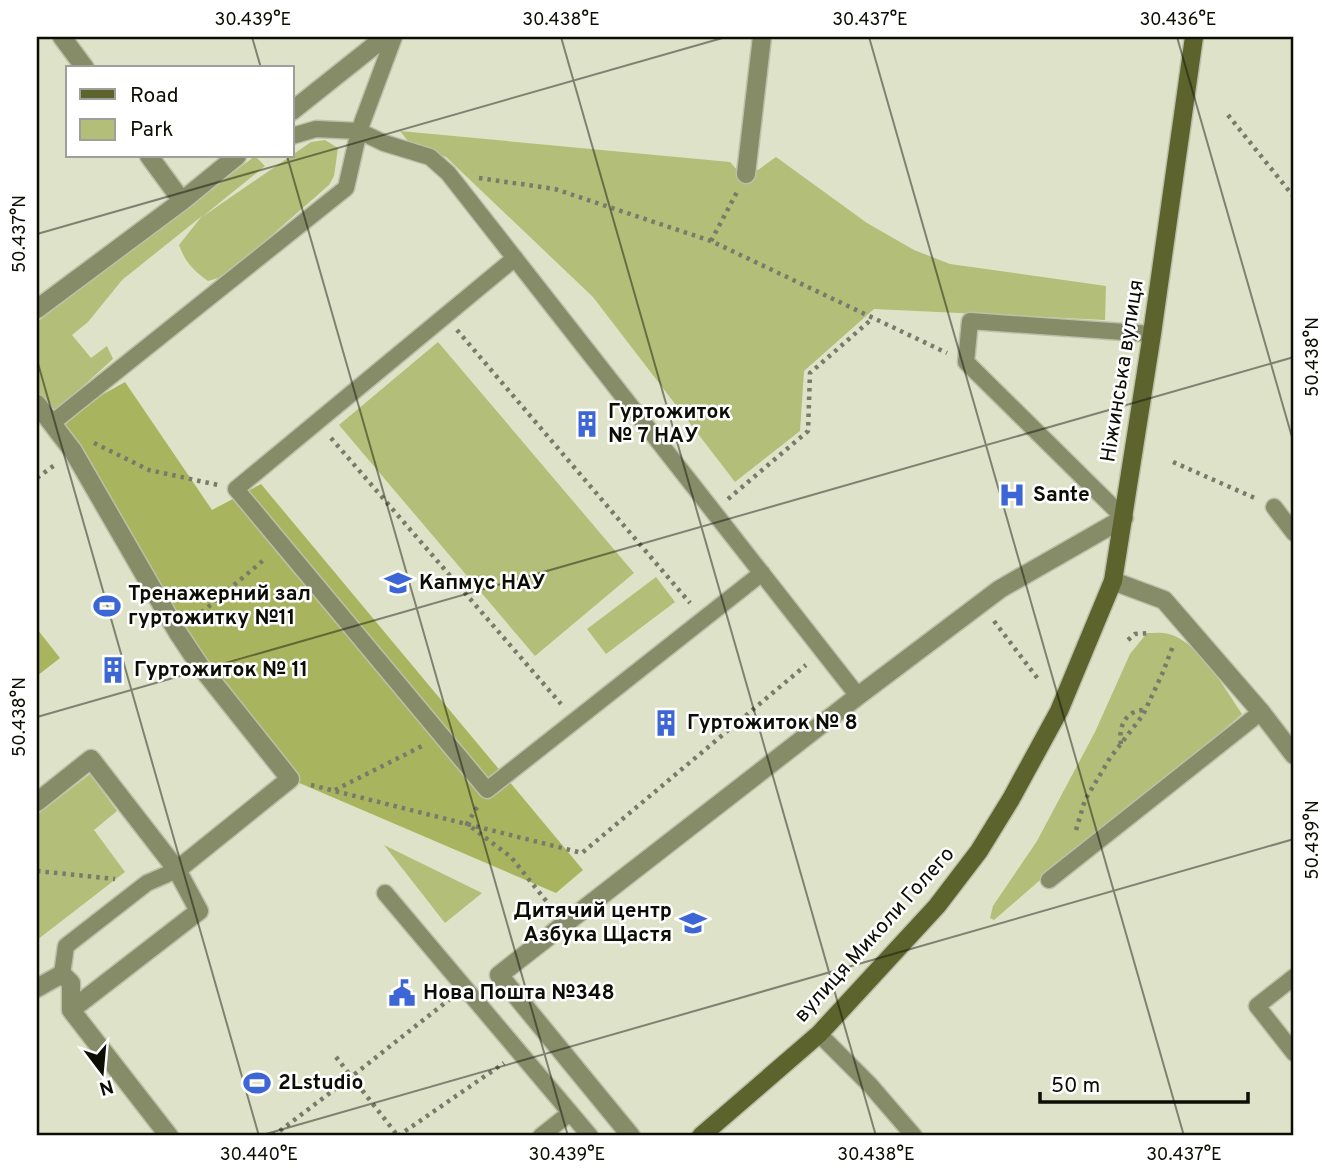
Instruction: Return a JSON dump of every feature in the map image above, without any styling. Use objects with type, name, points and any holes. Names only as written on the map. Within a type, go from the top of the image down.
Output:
[{"type":"main road","name":"Ніжинська вулиця","points":[[1113,581],[1195,37]]},
{"type":"main road","name":"вулиця Миколи Голего","points":[[701,1136],[819,1034],[937,905],[979,851],[1059,711],[1113,581]]},
{"type":"street","points":[[62,37],[84,66]]},
{"type":"street","points":[[294,109],[384,37]]},
{"type":"street","points":[[747,174],[762,37]]},
{"type":"street","points":[[150,158],[182,201]]},
{"type":"street","points":[[37,309],[182,201],[235,158]]},
{"type":"street","points":[[37,404],[73,451],[178,633],[200,666],[290,779],[177,870]]},
{"type":"street","points":[[631,1136],[499,975],[980,603],[1124,519]]},
{"type":"street","points":[[1113,581],[1164,600],[1261,712],[1294,755]]},
{"type":"street","points":[[37,802],[91,760],[177,870],[199,911],[71,1010]]},
{"type":"street","points":[[37,988],[62,974],[71,983],[71,1010],[169,1136]]},
{"type":"lane","points":[[52,423],[346,188],[359,131],[394,37]]},
{"type":"lane","points":[[294,135],[316,129],[359,131],[384,143],[430,157],[448,173],[858,695]]},
{"type":"lane","points":[[515,258],[236,489],[487,790],[762,573]]},
{"type":"lane","points":[[1124,519],[967,362],[970,321],[1152,334]]},
{"type":"lane","points":[[1274,507],[1294,533]]},
{"type":"lane","points":[[1049,880],[1261,712]]},
{"type":"lane","points":[[62,974],[66,946],[147,883],[177,870]]},
{"type":"lane","points":[[385,893],[590,1136]]},
{"type":"lane","points":[[1294,976],[1257,1006],[1294,1053]]},
{"type":"lane","points":[[819,1034],[870,1085],[914,1136]]},
{"type":"lane","points":[[541,1136],[570,1113]]},
{"type":"path","points":[[1228,115],[1294,197]]},
{"type":"path","points":[[448,173],[555,189],[711,241],[967,362]]},
{"type":"path","points":[[711,241],[747,174]]},
{"type":"path","points":[[445,316],[704,619]]},
{"type":"path","points":[[714,511],[808,431],[810,373],[873,318]]},
{"type":"path","points":[[317,422],[576,720]]},
{"type":"path","points":[[89,441],[149,470],[236,489]]},
{"type":"path","points":[[1173,462],[1274,507]]},
{"type":"path","points":[[178,633],[283,544]]},
{"type":"path","points":[[980,603],[1038,679]]},
{"type":"path","points":[[1128,640],[1135,634],[1150,633]]},
{"type":"path","points":[[1066,867],[1086,800],[1110,758],[1146,710],[1172,646]]},
{"type":"path","points":[[290,779],[582,853],[824,651]]},
{"type":"path","points":[[1121,744],[1122,723],[1131,713],[1146,710]]},
{"type":"path","points":[[335,790],[442,736]]},
{"type":"path","points":[[467,824],[511,857],[564,925]]},
{"type":"path","points":[[37,871],[147,883]]},
{"type":"path","points":[[273,1136],[464,987]]},
{"type":"path","points":[[336,1057],[398,1136],[519,1052]]},
{"type":"green space","points":[[400,131],[730,162],[738,171],[758,170],[776,157],[867,223],[914,250],[950,264],[1106,286],[1105,320],[874,309],[804,371],[800,431],[735,482],[593,297],[446,157],[411,145]]},
{"type":"green space","points":[[325,140],[338,148],[334,176],[329,185],[225,276],[208,281],[190,266],[179,245],[202,216],[122,280],[88,322],[72,335],[91,358],[107,346],[113,359],[51,415],[37,398],[37,322],[252,158],[257,158],[265,166],[202,217],[288,158],[294,158],[294,154],[311,142]]},
{"type":"green space","points":[[438,342],[634,573],[535,656],[339,425]]},
{"type":"green space","points":[[125,382],[212,510],[261,484],[583,870],[556,893],[290,779],[178,633],[63,453],[52,423]]},
{"type":"green space","points":[[656,577],[675,602],[606,654],[587,629]]},
{"type":"green space","points":[[37,629],[60,658],[37,676]]},
{"type":"green space","points":[[1147,633],[1169,634],[1191,647],[1211,668],[1242,714],[1151,793],[1054,868],[994,920],[990,918],[993,906],[1037,841],[1095,732],[1130,654]]},
{"type":"green space","points":[[90,774],[117,811],[94,830],[125,872],[37,940],[37,815]]},
{"type":"green space","points":[[384,845],[482,893],[445,923]]},
{"type":"place","name":"Гуртожиток № 7 НАУ","points":[[587,424]]},
{"type":"place","name":"Sante","points":[[1012,495]]},
{"type":"place","name":"Капмус НАУ","points":[[398,583]]},
{"type":"place","name":"Тренажерний зал гуртожитку №11","points":[[107,606]]},
{"type":"place","name":"Гуртожиток № 11","points":[[113,670]]},
{"type":"place","name":"Гуртожиток № 8","points":[[666,723]]},
{"type":"place","name":"Дитячий центр Азбука Щастя","points":[[693,923]]},
{"type":"place","name":"Нова Пошта №348","points":[[402,993]]},
{"type":"place","name":"2Lstudio","points":[[257,1083]]}]
